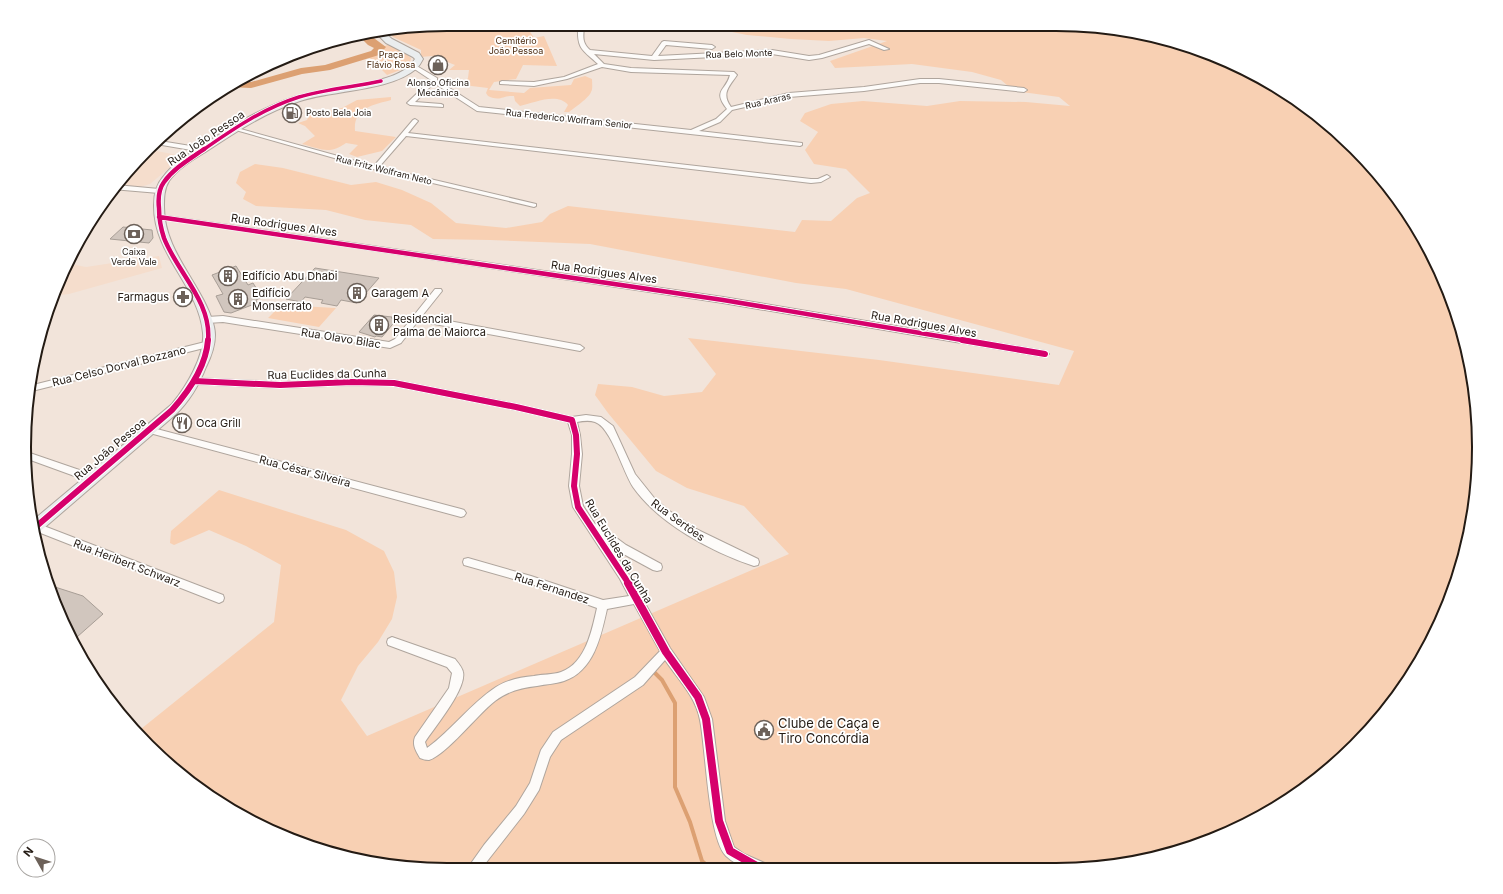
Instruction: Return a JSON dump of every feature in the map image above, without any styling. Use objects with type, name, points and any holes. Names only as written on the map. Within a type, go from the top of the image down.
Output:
[{"type":"main road","points":[[383,37],[416,55],[419,59],[415,67]]},
{"type":"main road","name":"Rua João Pessoa","points":[[39,525],[176,406],[194,381],[209,344],[210,331],[207,320],[165,241],[159,217],[159,191],[174,171],[202,150],[256,116],[286,102],[307,95],[381,81],[415,67]]},
{"type":"street","points":[[502,83],[534,84],[565,78],[602,65],[582,46],[580,40],[581,31]]},
{"type":"street","name":"Rua Belo Monte","points":[[589,52],[654,58],[772,52],[809,58],[869,42],[886,49]]},
{"type":"street","points":[[654,58],[664,43],[712,47]]},
{"type":"street","name":"Rua Araras","points":[[602,65],[631,70],[732,73],[734,75],[723,92],[724,101],[730,109],[789,95],[864,89],[920,81],[939,81],[1024,90]]},
{"type":"street","name":"Rua Frederico Wolfram Senior","points":[[415,67],[477,109],[692,132],[714,124],[726,116],[730,109]]},
{"type":"street","points":[[434,79],[410,103],[441,106]]},
{"type":"street","points":[[375,168],[415,121]]},
{"type":"street","name":"Rua Fritz Wolfram Neto","points":[[235,129],[375,168],[534,205]]},
{"type":"street","points":[[692,132],[800,144]]},
{"type":"street","points":[[404,134],[811,181],[819,181],[827,177]]},
{"type":"street","points":[[163,144],[202,150]]},
{"type":"street","points":[[122,188],[159,191]]},
{"type":"street","name":"Rua Rodrigues Alves","points":[[159,217],[723,300],[1045,354]]},
{"type":"street","points":[[438,291],[417,318],[580,348]]},
{"type":"street","name":"Rua Olavo Bilac","points":[[207,320],[223,319],[390,345],[398,341],[417,318]]},
{"type":"street","name":"Rua Celso Dorval Bozzano","points":[[36,387],[209,344]]},
{"type":"street","name":"Rua Euclides da Cunha","points":[[194,381],[280,385],[352,382],[394,383],[516,407],[572,420],[576,435],[577,454],[574,486],[578,507],[637,599],[666,652],[698,697],[706,719],[719,821],[724,838],[730,850],[740,858],[750,863]]},
{"type":"street","name":"Rua Sertões","points":[[572,420],[586,417],[602,421],[614,435],[625,465],[639,488],[657,507],[707,542],[754,562]]},
{"type":"street","name":"Rua César Silveira","points":[[149,430],[461,513]]},
{"type":"street","points":[[31,456],[91,478]]},
{"type":"street","points":[[590,524],[622,548],[657,567]]},
{"type":"street","name":"Rua Heribert Schwarz","points":[[40,531],[219,598]]},
{"type":"street","name":"Rua Fernandez","points":[[468,562],[532,580],[603,605],[637,599]]},
{"type":"street","points":[[392,642],[452,663],[457,669],[458,676],[454,689],[419,742],[424,754],[428,754],[442,744],[487,699],[502,689],[517,683],[565,676],[577,668],[587,656],[593,644],[603,605]]},
{"type":"street","points":[[478,863],[520,810],[535,786],[545,754],[557,736],[639,681],[666,652]]},
{"type":"shaded area","points":[[155,151],[183,156],[150,184],[136,188],[123,186]]},
{"type":"shaded area","points":[[159,256],[162,268],[69,294],[60,295],[73,264],[86,267]]},
{"type":"green space","name":"Cemitério João Pessoa","points":[[530,31],[534,38],[544,36],[557,66],[523,65],[516,79],[494,82],[489,90],[524,93],[530,88],[571,85],[574,79],[585,76],[592,79],[592,89],[590,94],[584,100],[569,112],[564,112],[568,105],[558,99],[545,100],[520,106],[515,101],[514,96],[492,98],[486,93],[488,88],[463,85],[468,78],[469,70],[449,70],[455,65],[432,56],[421,57],[421,50],[391,35],[420,32]]},
{"type":"green space","points":[[727,31],[1056,31],[1110,35],[1164,45],[1190,53],[1240,74],[1287,101],[1330,134],[1369,173],[1386,194],[1402,216],[1429,263],[1450,313],[1458,339],[1464,366],[1471,420],[1471,474],[1468,501],[1458,555],[1450,581],[1429,631],[1416,655],[1402,678],[1369,721],[1330,760],[1309,777],[1287,793],[1240,820],[1190,841],[1137,855],[1083,862],[420,862],[366,855],[339,849],[313,841],[263,820],[216,793],[194,777],[173,760],[141,729],[274,622],[281,565],[246,546],[209,530],[174,545],[170,543],[171,531],[219,490],[346,530],[384,551],[394,572],[397,597],[392,619],[378,642],[358,666],[341,700],[367,736],[789,554],[744,506],[687,488],[656,471],[595,395],[598,384],[632,387],[664,396],[702,392],[716,374],[688,338],[879,360],[1059,385],[1074,351],[846,289],[796,283],[590,244],[433,239],[411,225],[365,220],[326,210],[256,206],[243,199],[246,192],[236,183],[240,172],[255,164],[283,168],[351,185],[376,182],[402,190],[431,203],[456,223],[506,228],[542,222],[550,214],[568,206],[795,232],[802,220],[831,221],[857,198],[870,193],[846,169],[814,164],[805,150],[818,132],[800,121],[805,113],[831,104],[863,101],[927,106],[960,101],[1026,102],[1070,106],[1059,97],[1014,91],[1001,80],[972,72],[912,64],[835,68],[830,61],[887,41],[864,38],[829,41],[747,35]]},
{"type":"green space","name":"Praça Flávio Rosa","points":[[389,44],[404,52],[411,58],[410,62],[403,69],[387,75],[369,57],[380,52],[383,47]]},
{"type":"green space","points":[[391,97],[391,100],[371,106],[361,112],[355,123],[355,131],[396,137],[382,151],[357,157],[349,154],[358,145],[346,143],[335,149],[325,150],[302,144],[315,136],[305,126],[298,123],[307,120],[309,115],[342,108],[357,100]]},
{"type":"green space","points":[[281,305],[336,308],[319,327],[268,318]]},
{"type":"building","name":"Caixa Verde Vale","points":[[123,227],[152,230],[153,238],[149,243],[110,239]]},
{"type":"building","points":[[236,266],[248,285],[253,283],[262,297],[256,300],[257,303],[231,313],[224,312],[216,296],[223,294],[212,275]]},
{"type":"building","points":[[315,268],[379,278],[357,303],[341,300],[337,306],[321,303],[323,300],[305,297],[301,302],[286,299]]},
{"type":"building","name":"Residencial Palma de Maiorca","points":[[374,315],[397,319],[382,337],[375,337],[359,332]]},
{"type":"building","points":[[55,587],[83,596],[103,614],[77,637]]},
{"type":"waterway","points":[[243,85],[251,85],[301,71],[326,68],[375,53],[381,47],[372,43],[367,39]]},
{"type":"waterway","points":[[652,670],[662,680],[675,703],[675,787],[690,822],[702,861],[704,863]]},
{"type":"cycle path","points":[[38,524],[172,410],[192,384],[203,361],[208,345],[209,334],[207,321],[195,293],[166,243],[162,231],[158,198],[159,191],[164,181],[177,169],[220,138],[272,107],[310,94],[381,81]]},
{"type":"cycle path","points":[[159,217],[723,300],[1045,354]]},
{"type":"cycle path","points":[[194,381],[280,385],[352,382],[394,383],[516,407],[572,420],[576,435],[577,454],[574,486],[578,507],[624,576],[666,652],[698,697],[706,719],[719,821],[724,838],[730,851],[750,863]]},
{"type":"place","name":"Alonso Oficina Mecânica","points":[[438,65]]},
{"type":"place","name":"Posto Bela Joia","points":[[292,113]]},
{"type":"place","name":"Caixa Verde Vale","points":[[134,234]]},
{"type":"place","name":"Edifício Abu Dhabi","points":[[228,276]]},
{"type":"place","name":"Garagem A","points":[[357,293]]},
{"type":"place","name":"Farmagus","points":[[183,297]]},
{"type":"place","name":"Edifício Monserrato","points":[[238,299]]},
{"type":"place","name":"Residencial Palma de Maiorca","points":[[379,325]]},
{"type":"place","name":"Oca Grill","points":[[182,423]]},
{"type":"place","name":"Clube de Caça e Tiro Concórdia","points":[[764,730]]}]
